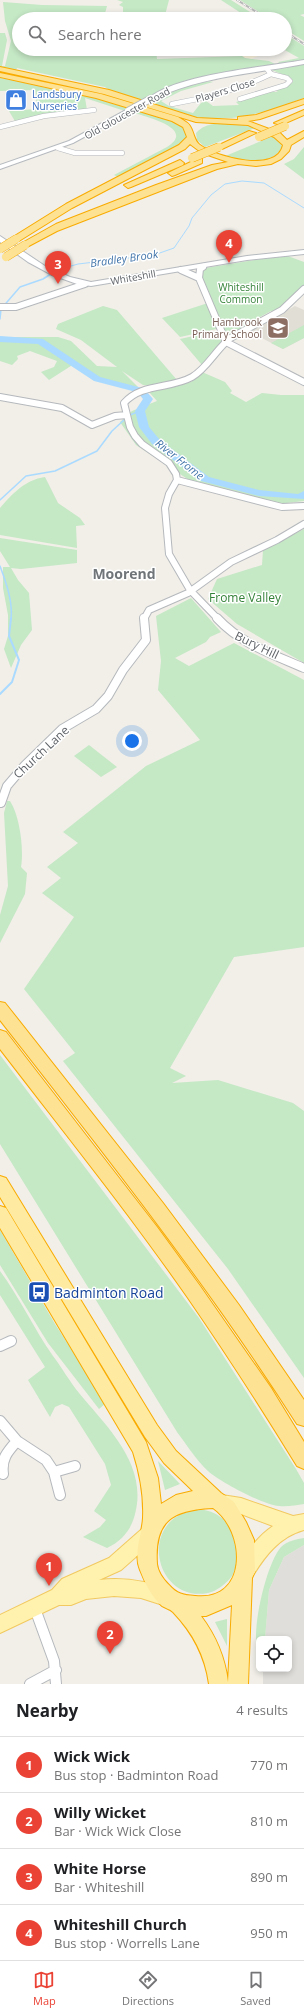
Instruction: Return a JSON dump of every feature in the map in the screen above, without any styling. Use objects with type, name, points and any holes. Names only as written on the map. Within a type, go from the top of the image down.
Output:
[{"type":"highway","points":[[0,70],[116,96],[202,121],[244,122],[257,126],[280,137],[286,144],[285,151],[277,158],[261,162],[215,167],[170,183],[51,230]]},
{"type":"highway","points":[[0,75],[73,89],[158,113],[182,122],[189,130],[193,142],[201,149],[227,160],[242,163]]},
{"type":"highway","points":[[225,121],[257,117],[304,101]]},
{"type":"highway","points":[[281,125],[304,112]]},
{"type":"highway","points":[[40,224],[92,199],[196,160],[281,125],[304,118]]},
{"type":"highway","points":[[286,144],[304,133]]},
{"type":"highway","points":[[0,249],[68,206],[182,147],[189,142],[191,137]]},
{"type":"highway","points":[[3,259],[51,230],[94,207],[196,160]]},
{"type":"highway","points":[[0,1008],[171,1226],[283,1384],[304,1417]]},
{"type":"highway","points":[[0,1037],[151,1233],[194,1292],[264,1395],[304,1459]]},
{"type":"highway","points":[[0,1183],[151,1431],[170,1457],[234,1517],[245,1540],[245,1574],[238,1684]]},
{"type":"highway","points":[[0,1213],[140,1448],[152,1488],[153,1506],[147,1547],[148,1567],[155,1583],[203,1632],[212,1651],[219,1684]]},
{"type":"highway","points":[[150,1531],[163,1513],[176,1504],[190,1500],[218,1501]]},
{"type":"highway","points":[[174,1601],[206,1607],[224,1600],[238,1587],[245,1574]]},
{"type":"main road","name":"Old Gloucester Road","points":[[0,167],[58,148],[93,132],[167,90],[191,82],[269,71],[304,62]]},
{"type":"main road","points":[[0,238],[22,255],[46,268],[85,284]]},
{"type":"main road","name":"Whiteshill","points":[[85,284],[304,252]]},
{"type":"main road","points":[[218,1501],[241,1506],[298,1523]]},
{"type":"main road","points":[[245,1574],[269,1538],[298,1523]]},
{"type":"main road","points":[[58,1596],[68,1585],[115,1564],[150,1531]]},
{"type":"main road","points":[[0,1624],[34,1606],[58,1596],[71,1596],[86,1590],[114,1587],[142,1589],[174,1601]]},
{"type":"street","points":[[240,99],[273,91],[286,85],[290,81],[287,78],[269,71]]},
{"type":"street","name":"Players Close","points":[[172,104],[196,100],[254,82],[269,71]]},
{"type":"street","points":[[0,127],[44,116],[94,110]]},
{"type":"street","points":[[58,148],[75,153],[122,153]]},
{"type":"street","points":[[204,266],[200,269],[199,278],[226,341],[304,382]]},
{"type":"street","points":[[181,270],[193,274],[199,278]]},
{"type":"street","points":[[2,307],[16,307],[85,284]]},
{"type":"street","points":[[304,289],[282,310],[226,341],[196,375],[186,380],[145,390],[127,398],[124,403],[124,408],[135,436],[142,444],[169,463],[176,474],[177,480],[276,506],[304,506]]},
{"type":"street","points":[[0,396],[62,408],[92,425],[98,424],[115,416],[124,408]]},
{"type":"street","points":[[115,416],[127,415]]},
{"type":"street","name":"Bury Hill","points":[[177,480],[169,494],[165,508],[165,522],[169,554],[190,590],[229,631],[245,642],[304,668]]},
{"type":"street","points":[[190,590],[231,562],[277,540],[304,524]]},
{"type":"street","name":"Church Lane","points":[[1,803],[7,786],[25,765],[62,729],[96,709],[108,696],[123,670],[146,640],[145,614],[149,610],[188,593],[190,590]]},
{"type":"street","points":[[0,1346],[11,1341]]},
{"type":"street","points":[[0,1422],[17,1441],[46,1460],[54,1472],[60,1495]]},
{"type":"street","points":[[3,1474],[1,1462],[7,1452],[17,1441]]},
{"type":"street","points":[[54,1472],[75,1466]]},
{"type":"street","points":[[34,1606],[56,1670],[56,1684]]},
{"type":"street","points":[[30,1684],[56,1670]]},
{"type":"shaded area","points":[[242,56],[258,56],[251,59]]},
{"type":"shaded area","name":"Hambrook Primary School","points":[[295,306],[304,310],[304,338],[283,349],[248,331]]},
{"type":"shaded area","points":[[304,1545],[304,1684],[263,1684],[263,1672],[292,1672],[292,1636],[265,1636],[269,1590],[284,1557]]},
{"type":"green space","points":[[117,0],[169,0],[166,12],[123,12],[123,7],[119,5],[123,2]]},
{"type":"green space","points":[[221,0],[231,0],[250,12],[239,12]]},
{"type":"green space","points":[[240,0],[304,0],[304,14],[300,15],[304,17],[304,41],[292,33],[292,12],[259,12]]},
{"type":"green space","points":[[3,2],[42,5],[107,6],[105,12],[12,12],[12,56],[157,56],[157,59],[242,56],[245,58],[269,61],[277,65],[175,85],[142,101],[111,91],[105,87],[17,68],[16,70],[0,67],[0,33],[5,33],[7,40],[2,66],[5,66],[11,41],[5,21]]},
{"type":"green space","points":[[292,38],[304,46],[304,61],[282,65],[278,62],[299,58],[292,54]]},
{"type":"green space","points":[[304,63],[304,98],[267,111],[242,117],[195,118],[150,102],[163,95],[190,85],[213,82],[181,91],[161,101],[169,106],[193,113],[201,103],[206,101],[213,106],[239,105],[236,102],[270,92],[278,92],[276,91],[292,83],[293,81],[291,78],[272,70]]},
{"type":"green space","points":[[0,78],[43,85],[42,87],[49,87],[131,107],[125,111],[85,98],[87,110],[16,123],[9,111],[37,109],[35,90],[0,91]]},
{"type":"green space","points":[[139,109],[172,120],[183,128],[187,133],[187,138],[179,146],[118,177],[114,175],[167,147],[175,140],[176,134],[173,129],[166,124],[132,112]]},
{"type":"green space","points":[[235,123],[255,128],[205,147],[197,140],[196,133],[204,127],[214,124]]},
{"type":"green space","points":[[273,136],[281,143],[282,147],[277,154],[271,158],[247,161],[223,157]]},
{"type":"green space","points":[[304,147],[304,179],[284,164],[294,159]]},
{"type":"green space","name":"Whiteshill Common","points":[[285,255],[304,262],[304,287],[276,312],[271,311],[249,323],[251,325],[226,337],[221,328],[180,337],[162,318],[211,302],[202,280],[205,268]]},
{"type":"green space","points":[[103,306],[117,310],[177,380],[152,386],[143,385],[122,371],[139,388],[95,377],[74,364],[49,380],[41,372],[54,367],[57,361],[30,351],[17,356],[18,359],[12,365],[0,361],[0,337],[58,337],[71,341],[97,366],[117,367],[81,340],[56,329],[58,324]]},
{"type":"green space","points":[[304,325],[304,338],[283,349],[271,343]]},
{"type":"green space","points":[[216,331],[222,343],[202,365],[180,339]]},
{"type":"green space","points":[[202,372],[225,382],[232,391],[230,393],[246,402],[262,393],[304,395],[304,501],[278,504],[189,480],[136,445],[120,422],[132,411],[157,401],[149,392],[191,382]]},
{"type":"green space","points":[[45,477],[58,503],[80,518],[85,525],[76,526],[77,548],[0,535],[0,508],[25,484]]},
{"type":"green space","name":"Frome Valley","points":[[304,529],[304,663],[237,624],[208,599],[217,579],[262,565],[263,550]]},
{"type":"green space","points":[[0,538],[77,550],[77,563],[21,569],[11,568],[18,580],[29,593],[32,630],[21,645],[11,668],[4,649],[8,636],[8,615],[3,588],[3,567],[10,567],[0,551]]},
{"type":"green space","points":[[191,598],[221,632],[210,637],[206,642],[175,658],[189,666],[234,643],[304,680],[304,947],[234,957],[170,1068],[186,1076],[172,1083],[218,1080],[293,1103],[304,1111],[304,1378],[228,1269],[63,1061],[75,1053],[24,989],[74,917],[42,893],[61,878],[47,867],[78,843],[63,832],[146,766],[200,740],[158,690],[161,661],[156,616]]},
{"type":"green space","points":[[89,745],[117,767],[101,777],[74,756]]},
{"type":"green space","points":[[7,801],[10,801],[19,824],[22,852],[21,867],[27,873],[25,894],[0,943],[0,915],[8,886],[4,813]]},
{"type":"green space","points":[[0,1055],[199,1318],[304,1483],[304,1504],[286,1506],[272,1505],[232,1487],[214,1476],[204,1467],[177,1432],[0,1144]]},
{"type":"green space","points":[[0,1230],[55,1324],[106,1403],[99,1409],[48,1343],[0,1265]]},
{"type":"green space","points":[[0,1271],[53,1356],[76,1389],[113,1434],[131,1463],[136,1479],[138,1496],[135,1514],[131,1525],[125,1534],[117,1542],[107,1548],[83,1537],[100,1527],[106,1520],[94,1511],[111,1485],[105,1464],[69,1407],[62,1404],[55,1407],[50,1417],[28,1380],[45,1367],[0,1295]]},
{"type":"green space","points":[[158,1461],[180,1484],[165,1490]]},
{"type":"green space","points":[[196,1509],[214,1513],[225,1521],[234,1535],[236,1543],[237,1561],[232,1576],[221,1587],[208,1593],[190,1593],[175,1586],[165,1574],[160,1559],[159,1543],[165,1528],[177,1516]]},
{"type":"green space","points":[[304,1538],[304,1545],[284,1557],[269,1590],[265,1636],[256,1636],[261,1600],[270,1568],[281,1547],[295,1540]]},
{"type":"green space","points":[[227,1619],[227,1646],[215,1622]]},
{"type":"waterway","name":"Bradley Brook","points":[[64,268],[78,264],[154,255],[174,248],[189,226],[192,218],[211,195],[225,184],[242,181],[264,183],[304,208]]},
{"type":"waterway","name":"Bradley Brook","points":[[0,319],[1,309],[20,287],[43,279],[57,270],[67,267]]},
{"type":"waterway","name":"River Frome","points":[[0,339],[40,341],[97,379],[139,390]]},
{"type":"waterway","name":"River Frome","points":[[144,394],[148,399],[140,411],[144,427],[156,442],[205,479],[259,493],[301,497],[304,494]]},
{"type":"waterway","points":[[130,415],[140,411]]},
{"type":"waterway","points":[[0,500],[26,476],[55,471],[97,451],[112,431],[124,420]]},
{"type":"waterway","points":[[0,566],[10,599],[11,618]]},
{"type":"waterway","points":[[0,694],[12,682],[19,660],[9,636],[11,618]]},
{"type":"railway","points":[[237,0],[257,12]]},
{"type":"railway","points":[[292,36],[304,44]]},
{"type":"place","name":"Landsbury Nurseries","points":[[16,100]]},
{"type":"place","name":"Whiteshill Church","points":[[229,263]]},
{"type":"place","name":"White Horse","points":[[58,284]]},
{"type":"place","name":"Hambrook Primary School","points":[[278,328]]},
{"type":"place","name":"Badminton Road","points":[[39,1292]]},
{"type":"place","name":"Wick Wick","points":[[49,1586]]},
{"type":"place","name":"Willy Wicket","points":[[110,1654]]},
{"type":"district","name":"Moorend","points":[[124,573]]}]
